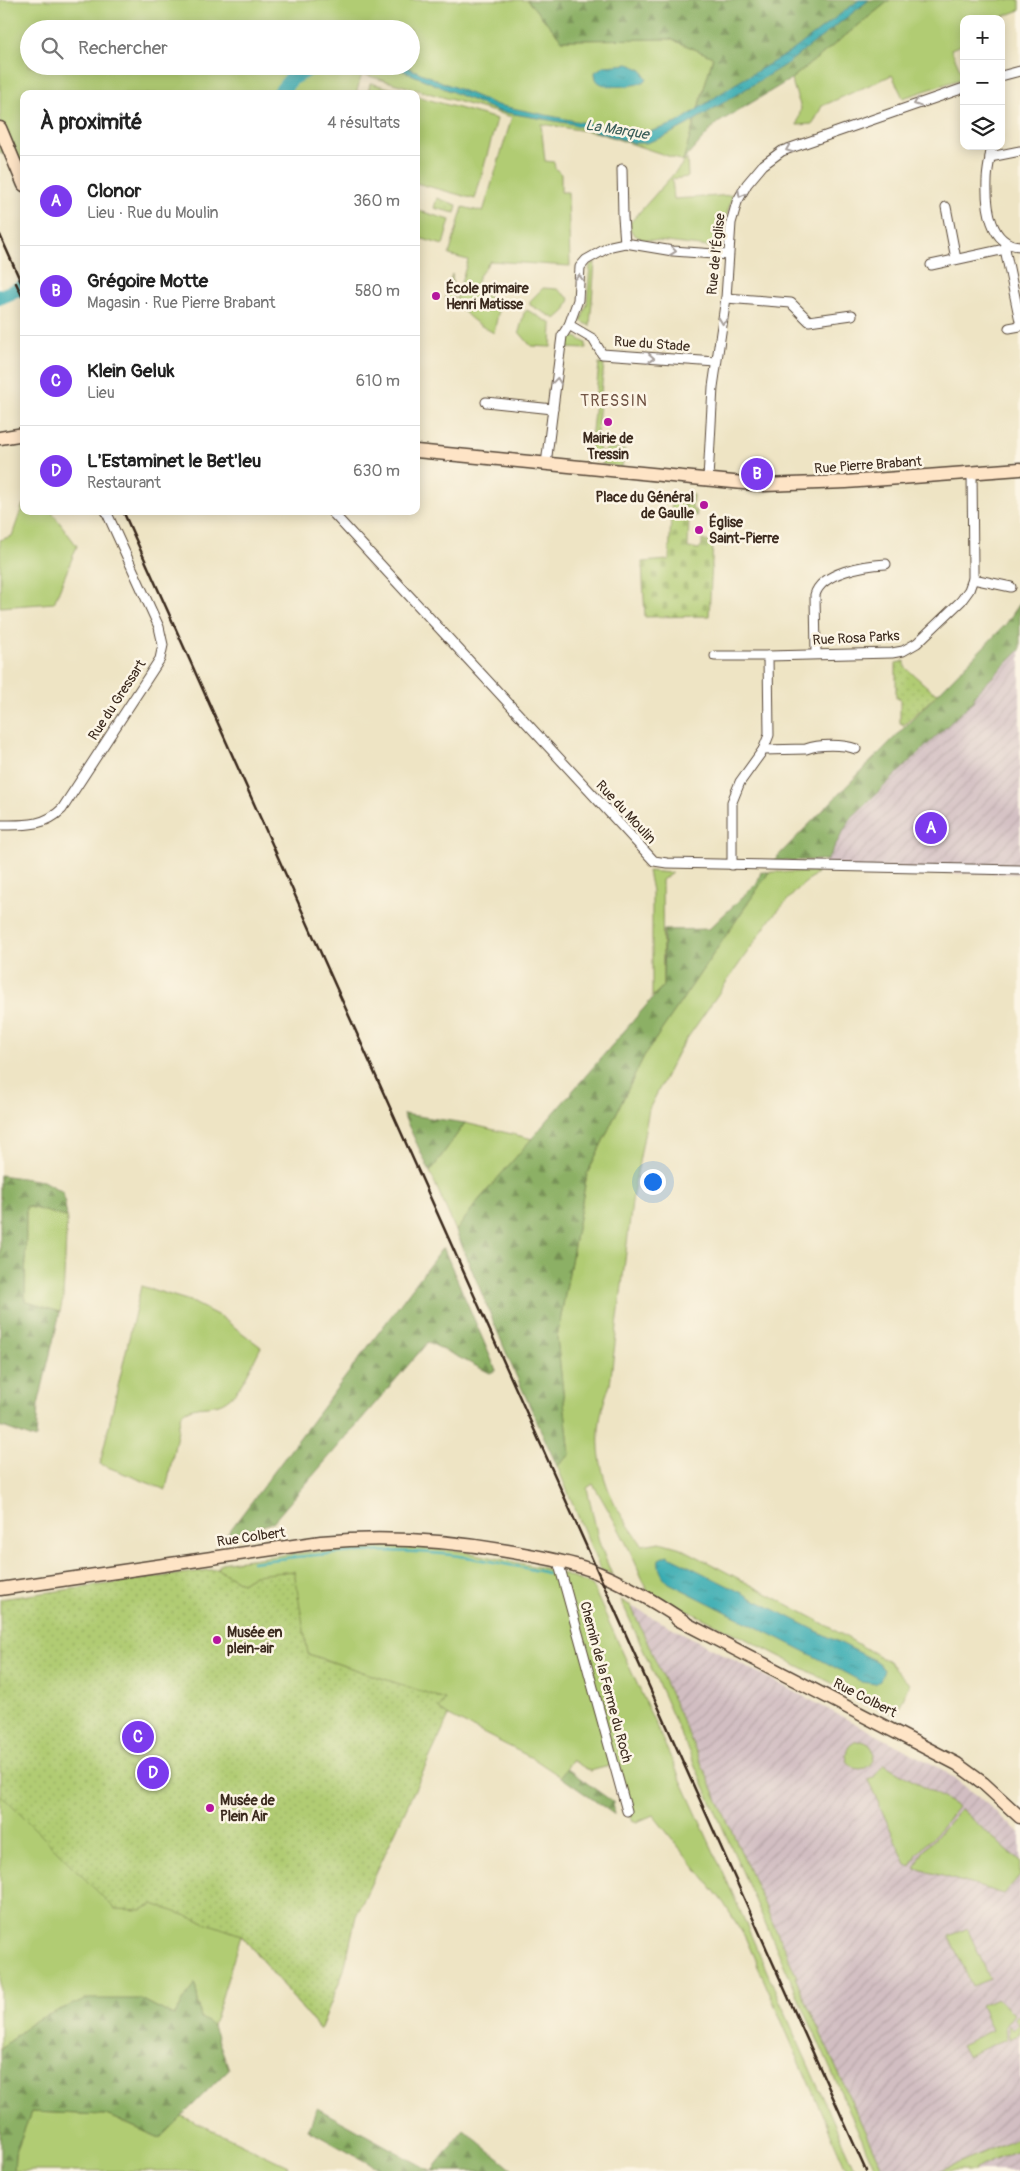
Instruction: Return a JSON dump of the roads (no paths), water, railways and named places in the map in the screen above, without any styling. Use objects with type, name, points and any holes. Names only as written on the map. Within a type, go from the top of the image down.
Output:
[{"type":"main road","points":[[0,128],[20,176]]},
{"type":"main road","points":[[0,438],[20,435]]},
{"type":"main road","points":[[420,451],[713,480]]},
{"type":"main road","name":"Rue Pierre Brabant","points":[[713,480],[749,484],[792,484],[1020,469]]},
{"type":"main road","name":"Rue Colbert","points":[[0,1589],[299,1545],[360,1539],[444,1541],[508,1551],[559,1564],[685,1622],[949,1760],[983,1783],[1020,1817]]},
{"type":"street","points":[[1005,75],[1020,71]]},
{"type":"street","name":"Rue de l'Église","points":[[713,480],[716,362],[726,298],[730,230],[737,202],[751,178],[772,157],[806,142],[960,89]]},
{"type":"street","points":[[991,150],[987,187],[992,223],[997,235],[1006,246],[1020,321]]},
{"type":"street","points":[[990,157],[1020,151]]},
{"type":"street","points":[[622,169],[622,217],[625,243]]},
{"type":"street","points":[[946,207],[956,260]]},
{"type":"street","points":[[546,464],[562,336],[569,325],[578,300],[579,271],[582,264],[611,246],[625,243],[673,251],[728,255]]},
{"type":"street","points":[[931,265],[1006,246],[1020,246]]},
{"type":"street","points":[[726,298],[791,303],[808,321],[852,316]]},
{"type":"street","name":"Rue du Stade","points":[[569,325],[593,339],[599,352],[602,354],[716,362]]},
{"type":"street","points":[[1009,328],[1020,326]]},
{"type":"street","points":[[486,402],[553,409]]},
{"type":"street","name":"Rue Rosa Parks","points":[[715,656],[892,652],[908,649],[922,639],[961,601],[973,579],[972,472]]},
{"type":"street","name":"Rue du Gressart","points":[[0,824],[29,825],[43,823],[62,809],[160,659],[163,645],[159,627],[108,515]]},
{"type":"street","name":"Rue du Moulin","points":[[335,515],[650,858],[667,864],[1020,870]]},
{"type":"street","points":[[816,654],[815,595],[818,587],[854,568],[886,564]]},
{"type":"street","points":[[973,579],[1011,587]]},
{"type":"street","points":[[732,865],[732,802],[740,782],[763,750],[769,730],[768,656]]},
{"type":"street","points":[[763,750],[806,749],[813,746],[847,746],[856,749]]},
{"type":"street","name":"Chemin de la Ferme du Roch","points":[[559,1564],[627,1811]]},
{"type":"water","name":"La Marque","points":[[859,0],[869,0],[788,63],[687,125],[664,137],[646,143],[634,143],[572,124],[497,111],[413,75],[420,75],[420,73],[497,105],[619,130],[646,133],[677,123],[735,84],[792,51]]},
{"type":"water","points":[[629,64],[642,70],[647,79],[644,82],[632,85],[610,86],[604,85],[596,79],[595,72],[604,66]]},
{"type":"water","points":[[667,1555],[878,1662],[884,1670],[880,1681],[875,1684],[862,1682],[669,1583],[661,1573],[659,1566],[659,1559]]},
{"type":"waterway","name":"La Marque","points":[[282,90],[291,79],[298,75]]},
{"type":"waterway","name":"La Marque","points":[[0,297],[20,289]]},
{"type":"waterway","points":[[252,1562],[342,1553],[387,1551],[461,1556],[548,1573]]},
{"type":"railway","points":[[0,235],[20,280]]},
{"type":"railway","points":[[16,283],[20,292]]},
{"type":"railway","points":[[125,515],[866,2171]]},
{"type":"place","name":"École primaire Henri Matisse","points":[[436,296]]},
{"type":"place","name":"Mairie de Tressin","points":[[608,422]]},
{"type":"place","name":"Grégoire Motte","points":[[757,474]]},
{"type":"place","name":"Place du Général de Gaulle","points":[[704,505]]},
{"type":"place","name":"Église Saint-Pierre","points":[[699,530]]},
{"type":"place","name":"Clonor","points":[[931,828]]},
{"type":"place","name":"Musée en plein-air","points":[[217,1640]]},
{"type":"place","name":"Klein Geluk","points":[[138,1737]]},
{"type":"place","name":"L'Estaminet le Bet'leu","points":[[153,1773]]},
{"type":"place","name":"Musée de Plein Air","points":[[210,1808]]},
{"type":"district","name":"TRESSIN","points":[[614,401]]}]
